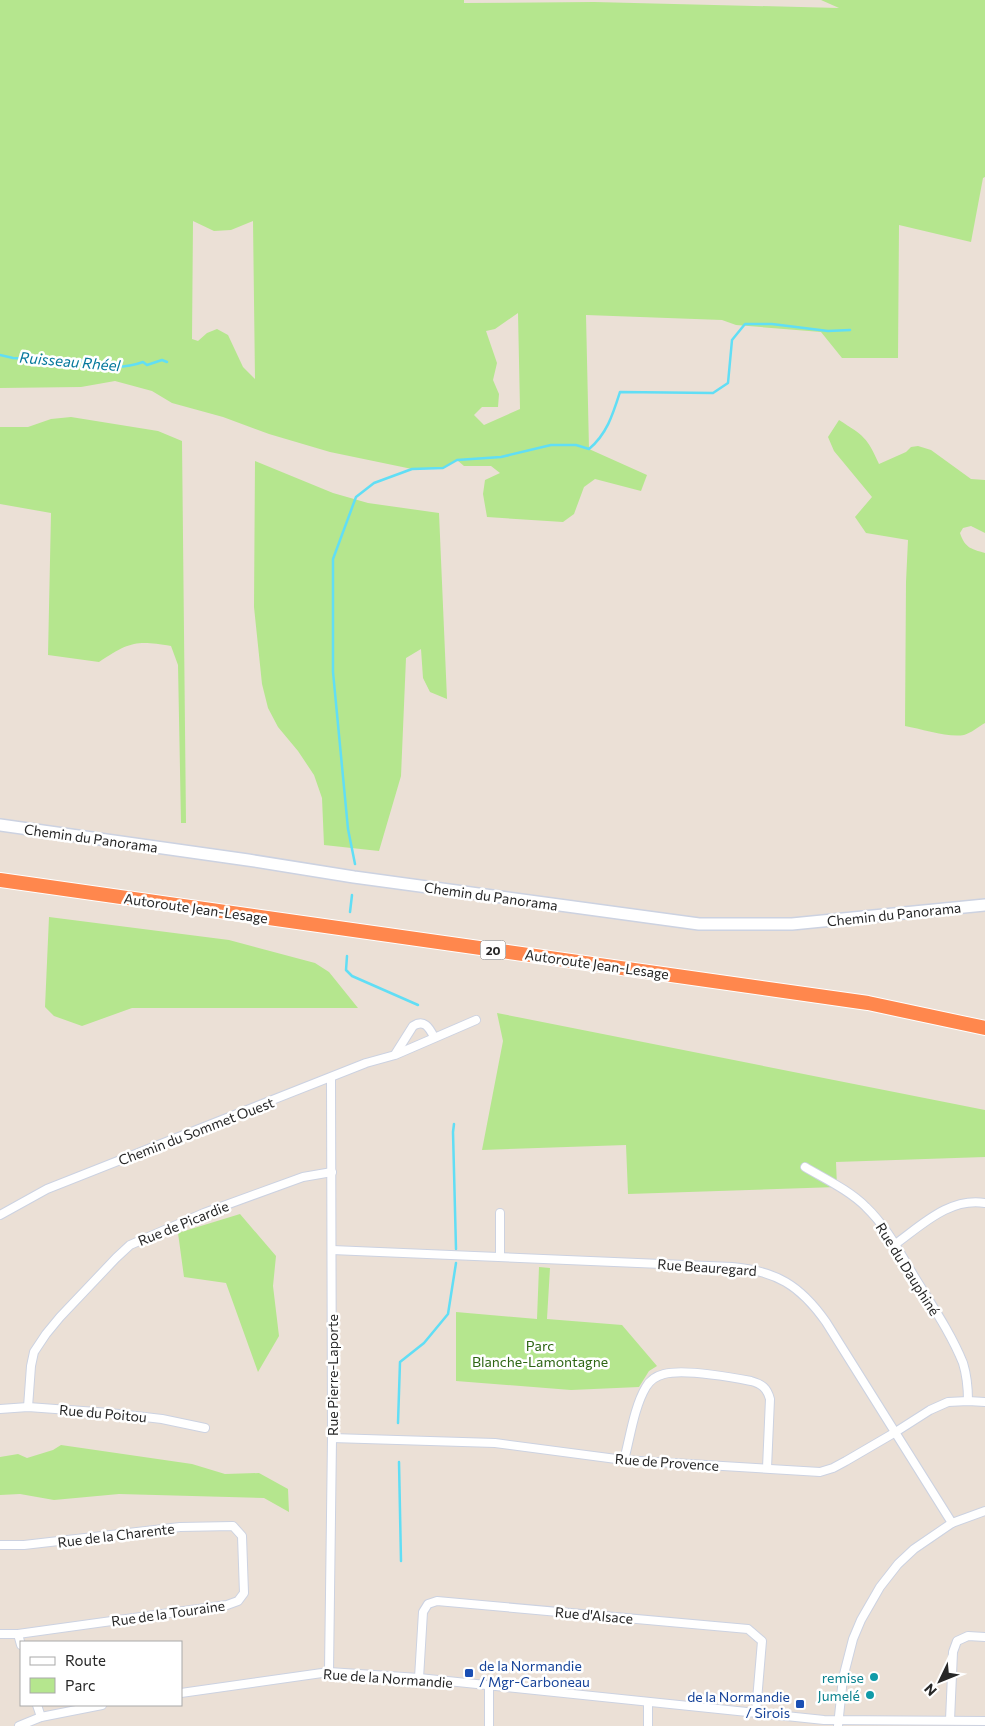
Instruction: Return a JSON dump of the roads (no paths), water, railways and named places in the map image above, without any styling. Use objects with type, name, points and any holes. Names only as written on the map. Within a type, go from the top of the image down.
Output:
[{"type":"highway","name":"Autoroute Jean-Lesage","points":[[0,880],[868,1003],[985,1028]]},
{"type":"street","name":"Chemin du Panorama","points":[[0,825],[354,877],[699,924],[792,924],[985,905]]},
{"type":"street","name":"Chemin du Sommet Ouest","points":[[0,1215],[47,1189],[366,1063],[394,1055],[476,1020]]},
{"type":"street","points":[[394,1055],[417,1023],[429,1026],[434,1037]]},
{"type":"street","name":"Rue Pierre-Laporte","points":[[329,1672],[332,1438],[331,1078]]},
{"type":"street","name":"Rue du Dauphiné","points":[[805,1167],[854,1196],[867,1207],[894,1245],[954,1345],[963,1364],[968,1382],[968,1401]]},
{"type":"street","name":"Rue de Picardie","points":[[28,1407],[34,1352],[60,1317],[130,1245],[204,1213],[294,1180],[332,1172]]},
{"type":"street","points":[[894,1245],[946,1208],[961,1203],[985,1203]]},
{"type":"street","points":[[500,1213],[500,1257]]},
{"type":"street","name":"Rue Beauregard","points":[[332,1250],[732,1267],[755,1269],[778,1277],[802,1293],[818,1311],[952,1523]]},
{"type":"street","points":[[624,1460],[641,1397],[646,1386],[654,1378],[663,1374],[686,1373],[751,1380],[761,1384],[768,1390],[770,1400],[767,1468]]},
{"type":"street","name":"Rue de Provence","points":[[332,1438],[495,1443],[624,1460],[820,1472],[833,1468],[930,1410],[948,1402],[985,1402]]},
{"type":"street","name":"Rue du Poitou","points":[[0,1409],[28,1407],[162,1419],[205,1428]]},
{"type":"street","points":[[838,1723],[846,1662],[855,1633],[880,1587],[905,1556],[952,1523],[985,1511]]},
{"type":"street","name":"Rue de la Charente","points":[[0,1545],[24,1545],[180,1527],[233,1526]]},
{"type":"street","name":"Rue de la Touraine","points":[[0,1634],[18,1634],[234,1603],[242,1598],[244,1593],[242,1536],[233,1526]]},
{"type":"street","name":"Rue d'Alsace","points":[[419,1678],[423,1612],[428,1604],[437,1602],[748,1629],[762,1641],[756,1712]]},
{"type":"street","points":[[18,1634],[20,1642]]},
{"type":"street","points":[[950,1720],[953,1652],[958,1641],[968,1636],[985,1637]]},
{"type":"street","name":"Rue de la Normandie","points":[[182,1693],[329,1672],[419,1678],[756,1712],[838,1723],[985,1721]]},
{"type":"street","points":[[489,1686],[489,1726]]},
{"type":"street","points":[[648,1702],[648,1726]]},
{"type":"street","points":[[38,1706],[41,1717]]},
{"type":"street","points":[[19,1726],[41,1717],[97,1706]]},
{"type":"waterway","points":[[355,864],[348,829],[333,672],[333,559],[356,497],[374,483],[412,469],[443,468],[457,460],[501,457],[551,445],[576,445],[589,449],[605,430],[620,392],[713,393],[728,383],[732,340],[745,324],[772,324],[828,331],[850,330]]},
{"type":"waterway","name":"Ruisseau Rhéel","points":[[0,355],[13,358],[88,361],[94,364],[115,367],[130,366],[143,362],[147,365],[162,360],[167,362]]},
{"type":"waterway","points":[[350,912],[352,895]]},
{"type":"waterway","points":[[347,956],[346,970],[352,976],[418,1005]]},
{"type":"waterway","points":[[454,1124],[456,1249]]},
{"type":"waterway","points":[[398,1423],[400,1362],[424,1343],[448,1314],[456,1263]]},
{"type":"waterway","points":[[399,1462],[401,1561]]},
{"type":"place","name":"de la Normandie / Mgr-Carboneau","points":[[469,1673]]},
{"type":"place","name":"remise","points":[[874,1677]]},
{"type":"place","name":"Jumelé","points":[[870,1695]]},
{"type":"place","name":"de la Normandie / Sirois","points":[[800,1704]]},
{"type":"park label","name":"Parc Blanche-Lamontagne","points":[[540,1354]]}]
